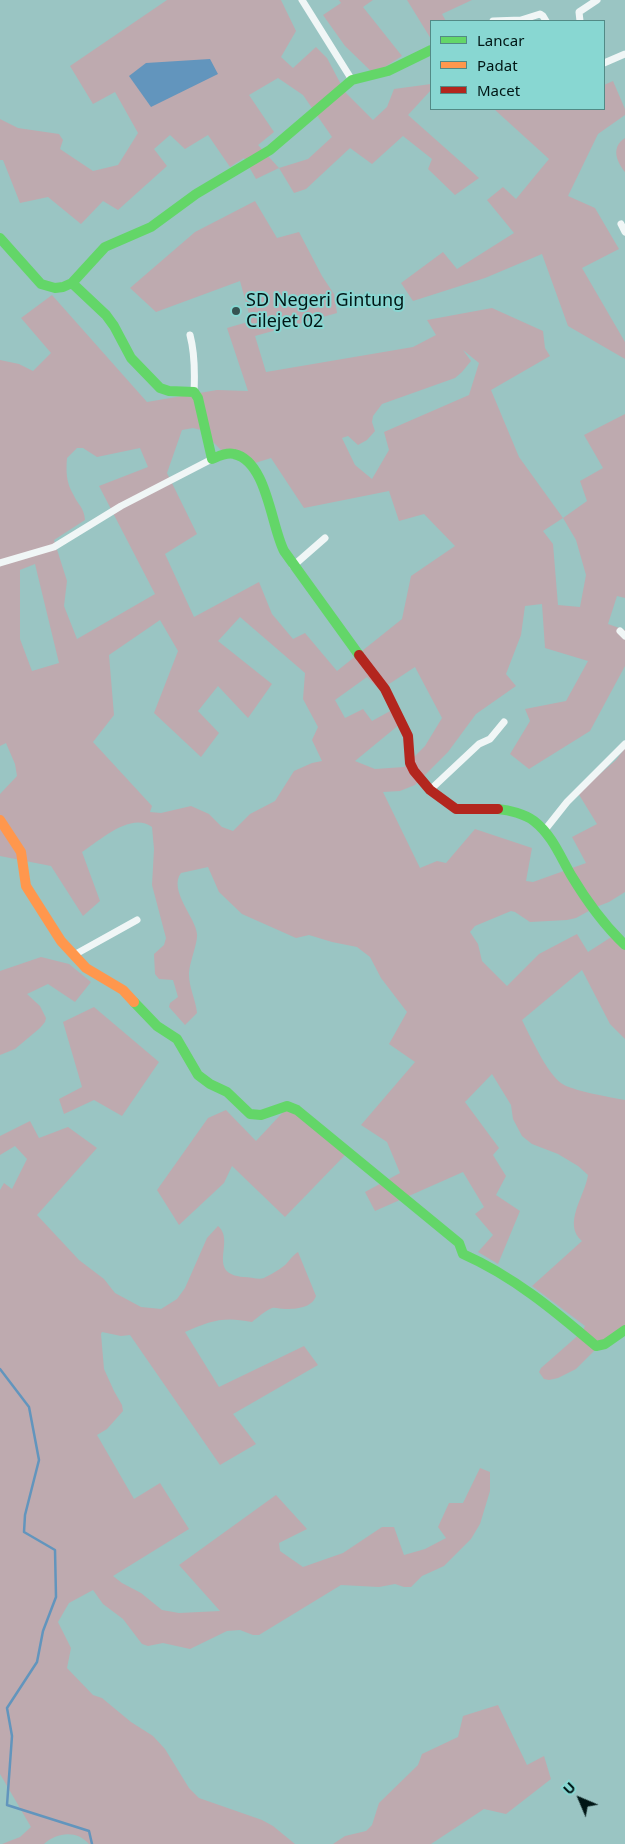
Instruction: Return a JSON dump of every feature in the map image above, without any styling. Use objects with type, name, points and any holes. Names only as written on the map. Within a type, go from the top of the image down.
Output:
[{"type":"street","points":[[302,0],[352,80]]},
{"type":"street","points":[[580,20],[579,12],[597,0]]},
{"type":"street","points":[[521,20],[540,14],[545,20]]},
{"type":"street","points":[[0,238],[42,284],[55,288],[63,287],[72,283],[105,247],[151,226],[196,194],[270,150],[352,80],[388,71],[430,50]]},
{"type":"street","points":[[605,63],[625,54]]},
{"type":"street","points":[[621,224],[625,232]]},
{"type":"street","points":[[72,283],[106,315],[131,358],[160,388],[169,391],[189,390],[194,392]]},
{"type":"street","points":[[190,335],[195,373],[194,392],[198,398],[212,459]]},
{"type":"street","points":[[0,563],[54,547],[121,506],[212,459],[228,453],[238,455],[255,469],[270,505],[281,547],[293,566],[385,689],[408,736],[410,762],[414,771],[430,790],[456,809],[492,808],[508,810],[533,820],[552,840],[572,876],[608,929],[625,945]]},
{"type":"street","points":[[293,566],[325,538]]},
{"type":"street","points":[[430,790],[479,744],[490,739],[504,722]]},
{"type":"street","points":[[544,831],[567,802],[625,744]]},
{"type":"street","points":[[0,820],[22,852],[24,858],[22,876],[26,886],[62,941],[86,968],[123,990],[157,1026],[177,1039],[198,1074],[210,1084],[227,1092],[250,1114],[261,1115],[287,1106],[297,1110],[440,1226],[459,1243],[463,1254],[486,1264],[532,1294],[596,1346],[605,1344],[625,1330]]},
{"type":"street","points":[[74,955],[137,920]]},
{"type":"shaded area","points":[[167,0],[281,0],[296,31],[281,57],[293,68],[316,47],[327,58],[345,92],[373,120],[387,107],[394,89],[430,84],[430,91],[408,115],[479,178],[455,195],[428,169],[432,159],[403,136],[372,164],[350,148],[306,189],[294,193],[279,168],[256,179],[244,158],[230,167],[208,135],[185,149],[170,135],[154,149],[167,166],[118,210],[103,201],[81,224],[48,197],[20,203],[3,160],[0,160],[0,119],[18,128],[59,134],[63,140],[60,149],[93,171],[118,165],[138,133],[115,92],[93,104],[70,66]],"holes":[[[278,78],[303,95],[332,137],[308,159],[279,168],[258,145],[274,132],[249,95]]]},
{"type":"shaded area","points":[[339,0],[373,0],[363,7],[402,56],[374,74],[345,46],[323,15],[341,3]]},
{"type":"shaded area","points":[[407,0],[472,0],[442,14],[445,20],[430,20],[430,37]]},
{"type":"shaded area","points":[[613,81],[625,109],[625,115],[598,134],[568,196],[595,208],[619,249],[582,268],[625,342],[625,359],[568,326],[542,254],[485,278],[413,301],[401,283],[443,252],[457,269],[514,233],[487,200],[503,187],[516,199],[549,159],[495,110],[605,110],[605,85]]},
{"type":"shaded area","points":[[625,138],[625,172],[617,159],[616,150]]},
{"type":"shaded area","points":[[255,201],[277,238],[299,232],[322,276],[334,294],[337,313],[255,336],[266,372],[413,347],[436,335],[427,320],[492,308],[543,331],[545,348],[550,356],[491,390],[519,457],[563,518],[587,501],[580,481],[603,468],[584,435],[625,414],[625,598],[617,596],[608,624],[625,630],[625,666],[590,731],[529,769],[510,754],[530,721],[525,709],[566,701],[588,661],[545,648],[542,604],[525,606],[521,635],[506,674],[516,686],[476,714],[448,752],[415,785],[400,791],[383,792],[420,868],[437,861],[446,863],[475,829],[532,848],[526,881],[533,882],[586,863],[572,837],[597,824],[578,793],[616,760],[625,748],[625,892],[576,918],[530,922],[511,911],[475,926],[470,932],[478,944],[482,961],[507,986],[539,954],[577,934],[588,952],[616,934],[625,949],[625,1039],[610,1024],[582,970],[522,1020],[545,1063],[561,1083],[582,1091],[625,1100],[625,1333],[606,1339],[576,1369],[558,1378],[544,1379],[539,1372],[541,1368],[582,1332],[585,1326],[532,1286],[582,1241],[576,1234],[574,1218],[588,1175],[578,1166],[558,1154],[532,1144],[522,1136],[513,1119],[511,1105],[492,1074],[465,1102],[499,1148],[493,1155],[506,1176],[496,1195],[520,1211],[498,1264],[478,1252],[493,1235],[475,1214],[484,1207],[463,1172],[375,1211],[365,1192],[400,1173],[387,1142],[361,1125],[415,1062],[389,1044],[407,1012],[381,978],[370,957],[357,947],[309,935],[296,938],[242,914],[219,892],[208,867],[181,873],[178,880],[180,896],[197,934],[189,975],[197,1013],[185,1025],[169,1007],[170,1003],[178,997],[173,980],[159,979],[155,974],[154,954],[164,945],[166,938],[152,885],[154,849],[152,827],[144,823],[125,825],[106,835],[82,852],[100,901],[83,916],[51,866],[0,856],[0,794],[17,776],[15,764],[6,743],[0,746],[0,360],[19,364],[33,371],[51,353],[21,318],[52,295],[147,402],[217,390],[248,391],[227,328],[251,321],[240,281],[156,312],[130,288],[195,232]],"holes":[[[463,350],[479,363],[469,395],[384,432],[389,450],[372,479],[355,465],[342,438],[348,436],[358,445],[367,440],[375,431],[372,422],[373,416],[382,404],[455,378],[471,361]],[[193,428],[201,430],[225,454],[252,464],[271,458],[304,508],[389,491],[399,521],[424,514],[455,546],[411,576],[402,619],[337,671],[305,633],[293,639],[272,614],[259,582],[194,617],[165,554],[197,534],[167,473],[182,430]],[[77,448],[83,448],[97,457],[140,448],[148,467],[99,486],[155,594],[77,639],[64,606],[67,581],[54,540],[85,520],[82,509],[69,485],[67,458]],[[563,518],[576,540],[586,575],[580,607],[558,605],[553,544],[543,531]],[[35,564],[59,663],[32,671],[20,639],[20,570]],[[240,617],[305,673],[303,699],[318,727],[312,740],[322,761],[294,771],[275,801],[250,814],[233,831],[222,827],[209,814],[191,806],[161,813],[150,812],[152,806],[93,742],[114,715],[109,655],[160,620],[178,651],[154,713],[201,757],[219,733],[198,711],[218,686],[248,718],[272,684],[218,641]],[[415,667],[442,718],[425,746],[404,767],[375,769],[355,761],[400,724],[392,710],[372,721],[363,709],[345,718],[335,700],[367,677],[380,690]]]},
{"type":"shaded area","points":[[41,957],[69,964],[91,982],[75,1002],[48,984],[27,994],[40,1006],[46,1018],[45,1022],[15,1049],[0,1055],[0,971]]},
{"type":"shaded area","points":[[94,1007],[159,1062],[122,1116],[94,1100],[64,1114],[59,1099],[82,1087],[63,1022]]},
{"type":"shaded area","points":[[294,1109],[345,1155],[285,1217],[232,1166],[224,1183],[179,1225],[157,1190],[208,1118],[226,1110],[256,1141],[285,1110]]},
{"type":"shaded area","points":[[30,1121],[39,1138],[68,1127],[97,1148],[37,1215],[79,1260],[104,1279],[115,1293],[141,1307],[161,1309],[177,1299],[185,1288],[207,1238],[218,1226],[223,1232],[223,1264],[232,1275],[257,1279],[264,1278],[283,1266],[298,1252],[316,1296],[311,1303],[303,1307],[289,1309],[272,1308],[252,1322],[233,1319],[217,1321],[185,1332],[219,1387],[304,1346],[318,1365],[233,1414],[256,1444],[220,1465],[130,1335],[121,1336],[102,1332],[104,1369],[122,1405],[123,1411],[107,1429],[97,1435],[134,1499],[160,1483],[189,1529],[113,1576],[122,1583],[141,1593],[162,1610],[179,1613],[220,1611],[179,1565],[276,1495],[307,1529],[279,1543],[280,1551],[303,1567],[343,1553],[382,1527],[394,1527],[404,1555],[425,1549],[446,1538],[438,1527],[449,1503],[463,1503],[480,1468],[490,1472],[490,1491],[480,1524],[471,1539],[444,1566],[422,1576],[411,1587],[395,1584],[379,1587],[341,1585],[259,1635],[253,1635],[240,1630],[227,1631],[190,1649],[163,1643],[148,1646],[142,1644],[123,1619],[103,1604],[93,1590],[69,1603],[58,1622],[71,1648],[67,1668],[93,1695],[102,1698],[131,1722],[153,1736],[165,1749],[189,1788],[199,1798],[262,1820],[273,1826],[295,1844],[89,1844],[79,1836],[67,1834],[55,1837],[44,1844],[2,1844],[20,1837],[31,1827],[0,1774],[0,1190],[4,1183],[12,1189],[27,1159],[15,1146],[0,1155],[0,1136]]},
{"type":"shaded area","points":[[498,1705],[527,1765],[544,1756],[551,1779],[506,1814],[484,1809],[431,1844],[333,1844],[345,1836],[366,1831],[372,1825],[379,1803],[418,1765],[422,1754],[458,1737],[463,1716]]},
{"type":"water","points":[[210,59],[218,74],[151,107],[129,76],[146,63]]},
{"type":"waterway","points":[[0,1369],[29,1407],[39,1460],[25,1515],[24,1532],[55,1550],[56,1597],[43,1631],[37,1662],[7,1708],[12,1736],[7,1805],[89,1831],[92,1844]]},
{"type":"traffic: fast","points":[[0,238],[41,284],[55,288],[63,287],[72,283],[105,247],[151,227],[196,194],[270,150],[352,80],[388,71],[430,50]]},
{"type":"traffic: fast","points":[[72,283],[106,315],[131,358],[160,388],[169,391],[194,392],[198,398],[212,459],[226,454],[234,454],[245,459],[254,469],[261,481],[284,551],[359,655]]},
{"type":"traffic: fast","points":[[498,809],[522,814],[546,833],[589,903],[625,945]]},
{"type":"traffic: fast","points":[[134,1002],[157,1026],[177,1039],[198,1075],[210,1084],[227,1092],[250,1114],[261,1115],[287,1106],[297,1110],[459,1243],[463,1254],[516,1284],[549,1307],[596,1346],[605,1344],[625,1330]]},
{"type":"traffic: slow","points":[[0,820],[21,852],[26,886],[61,941],[86,968],[123,990],[134,1002]]},
{"type":"traffic: jam","points":[[359,655],[385,689],[408,736],[410,763],[414,771],[430,790],[456,809],[498,809]]},
{"type":"place","name":"SD Negeri Gintung Cilejet 02","points":[[236,311]]}]
